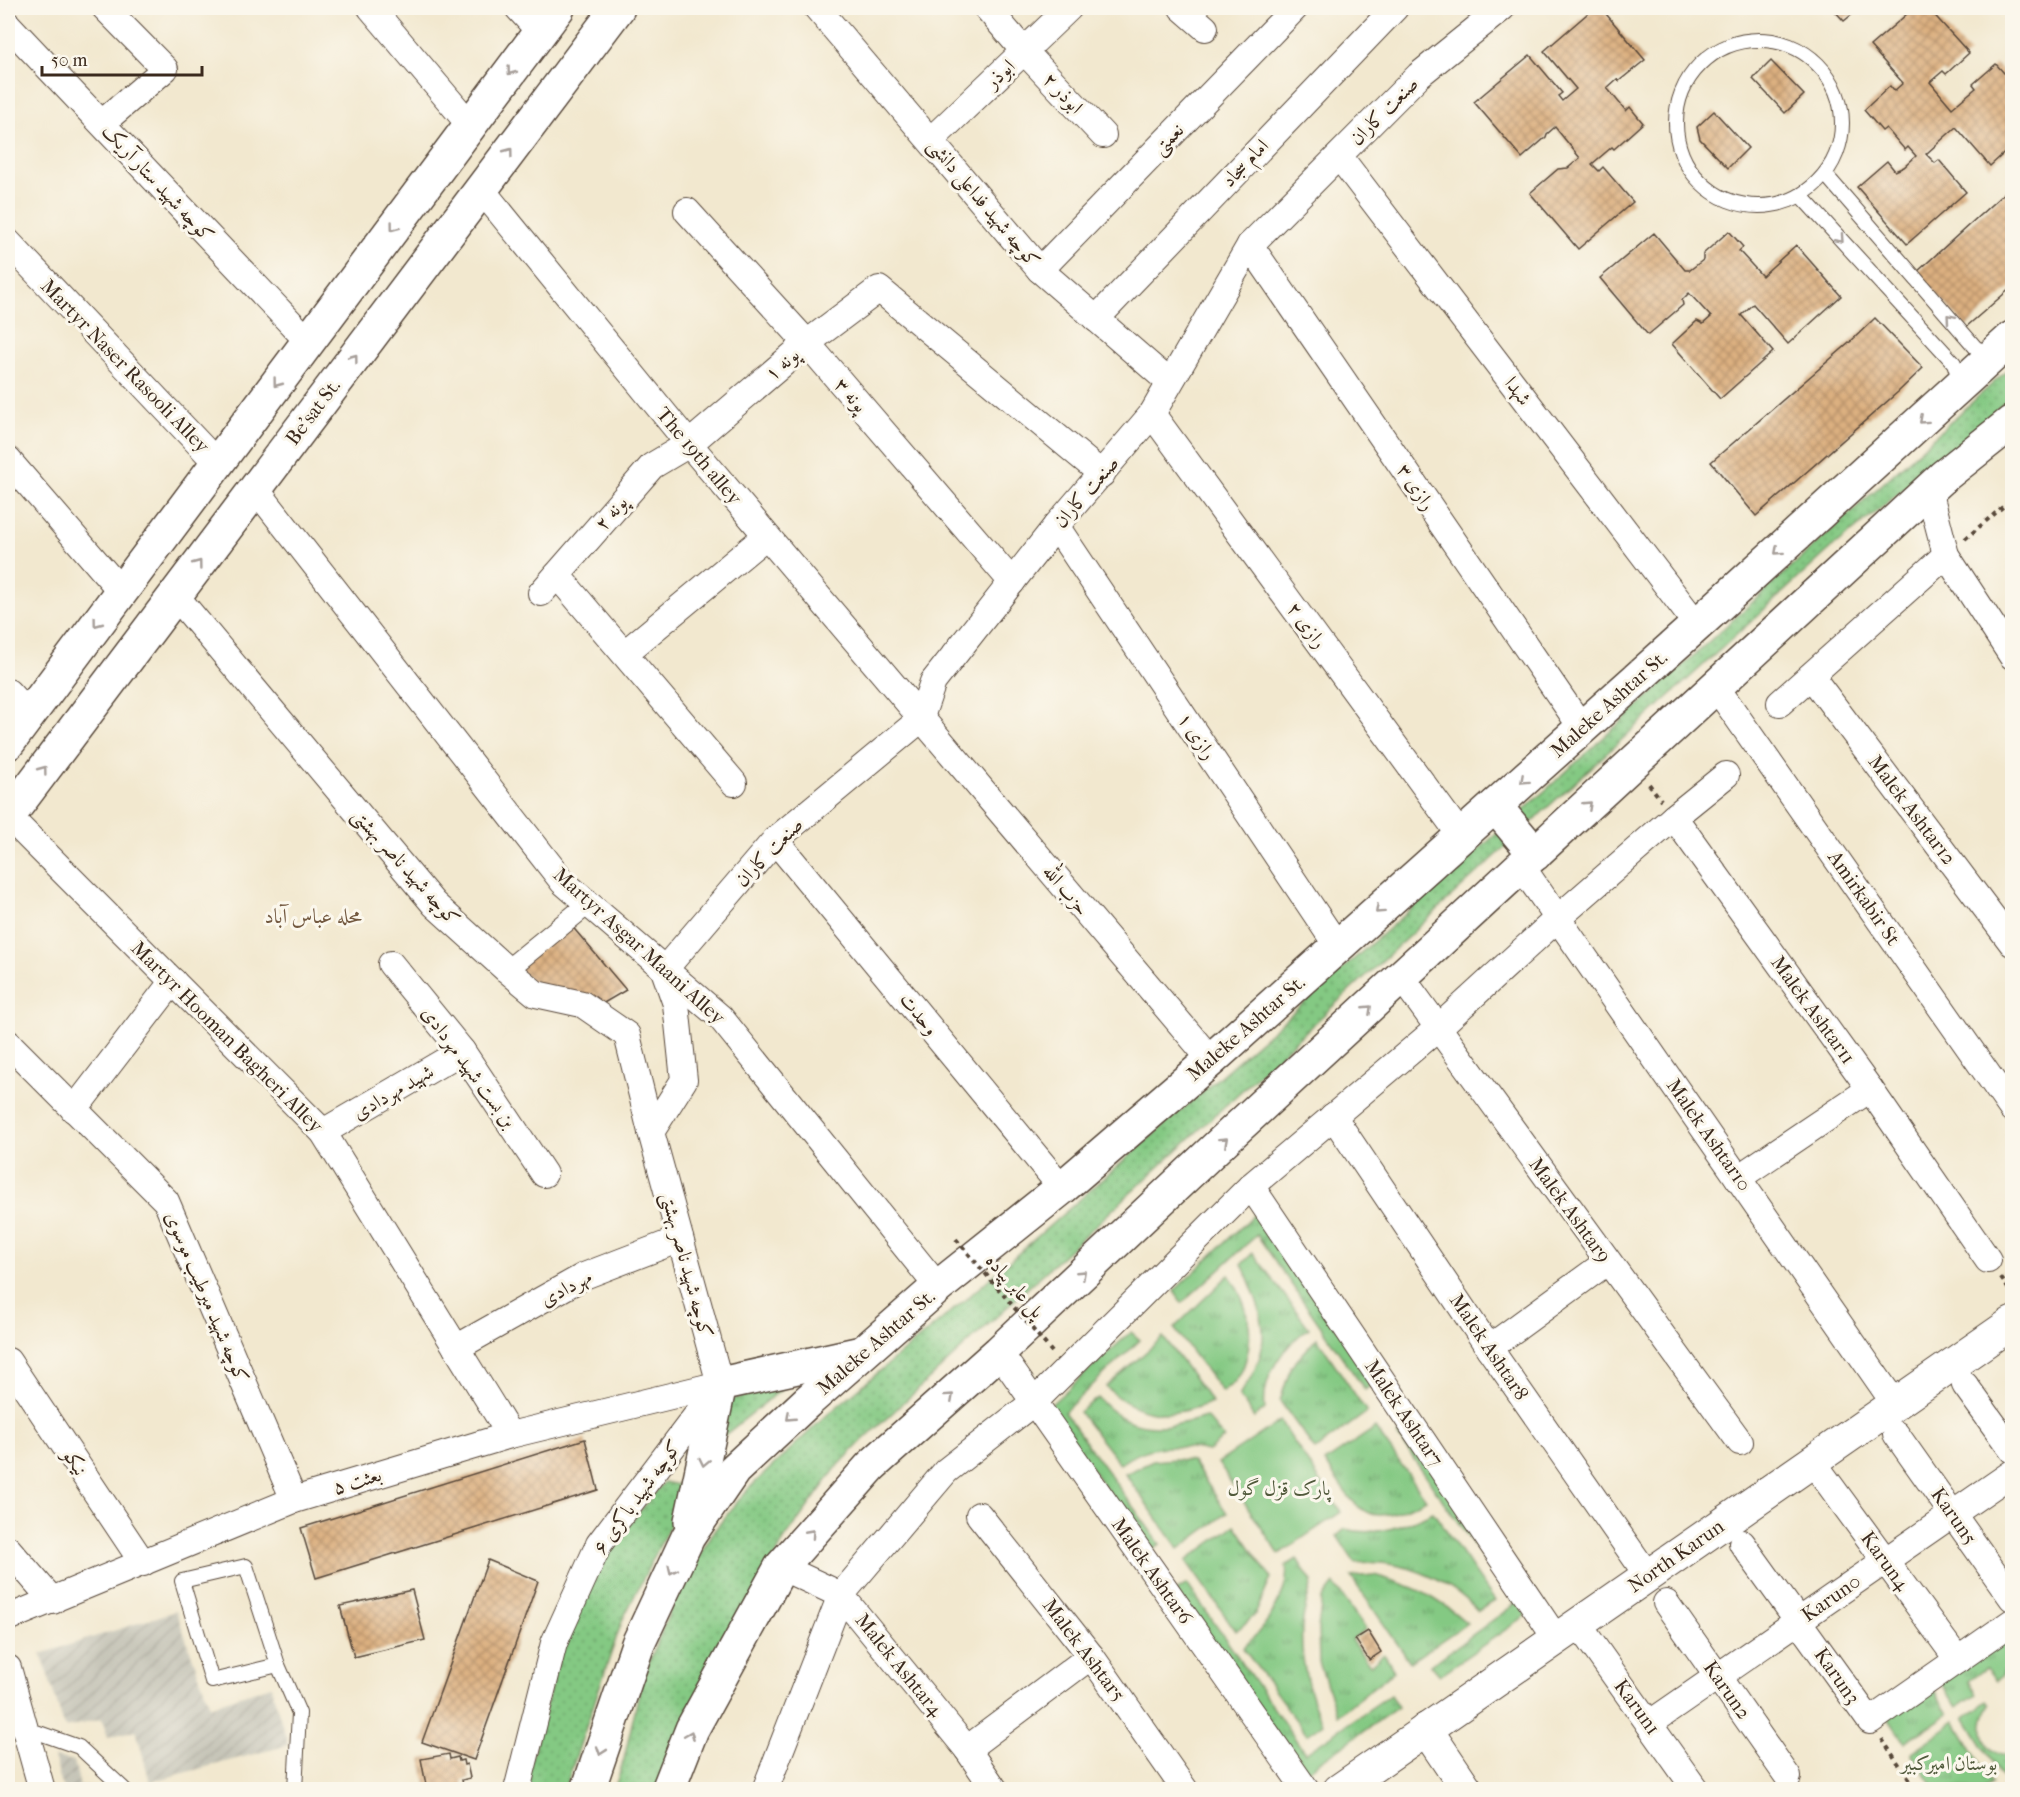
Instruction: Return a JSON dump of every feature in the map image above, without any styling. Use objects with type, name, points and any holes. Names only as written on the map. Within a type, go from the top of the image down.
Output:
[{"type":"main road","name":"Be'sat St.","points":[[8,816],[618,8]]},
{"type":"main road","points":[[8,743],[18,703],[121,591],[549,20]]},
{"type":"main road","points":[[349,287],[384,318]]},
{"type":"main road","name":"Maleke Ashtar St.","points":[[588,1790],[638,1644],[688,1537],[734,1470],[807,1402],[939,1287],[1062,1188],[1211,1060],[2003,347]]},
{"type":"main road","points":[[668,1790],[692,1729],[780,1567],[871,1466],[999,1352],[1221,1143],[1929,490],[2013,422]]},
{"type":"main road","points":[[1495,806],[1529,860]]},
{"type":"main road","points":[[688,1537],[720,1384],[866,1352]]},
{"type":"street","points":[[102,123],[165,69],[105,8]]},
{"type":"street","points":[[371,8],[470,125]]},
{"type":"street","points":[[518,8],[549,20]]},
{"type":"street","name":"کوچه شهید فداعلی دانشی","points":[[817,8],[1040,270],[1169,382]]},
{"type":"street","name":"ابوذر ۲","points":[[987,8],[1103,135]]},
{"type":"street","name":"ابوذر","points":[[931,140],[1069,8]]},
{"type":"street","points":[[1182,8],[1205,28]]},
{"type":"street","name":"نعمتی","points":[[1040,270],[1295,8]]},
{"type":"street","name":"امام سجاد","points":[[1096,319],[1395,8]]},
{"type":"street","name":"صنعت کاران","points":[[664,970],[775,840],[920,720],[933,682],[1056,526],[1152,414],[1250,245],[1419,75],[1502,8]]},
{"type":"street","name":"کوچه شهید ستار آریک","points":[[8,25],[308,341]]},
{"type":"street","name":"شهدا","points":[[1340,156],[1696,625]]},
{"type":"street","name":"The 19th alley","points":[[481,189],[689,444],[920,720]]},
{"type":"street","name":"پونه ۳","points":[[687,212],[807,343],[1012,582]]},
{"type":"street","name":"Martyr Naser Rasooli Alley","points":[[8,242],[217,463]]},
{"type":"street","name":"رازی ۳","points":[[1250,245],[1582,728]]},
{"type":"street","name":"پونه ۱","points":[[689,444],[807,343],[879,289],[1102,474]]},
{"type":"street","name":"رازی ۲","points":[[1152,414],[1461,836]]},
{"type":"street","name":"پونه ۲","points":[[625,653],[549,584],[652,466],[689,444]]},
{"type":"street","points":[[8,460],[121,591]]},
{"type":"street","name":"Martyr Asgar Maani Alley","points":[[255,489],[563,882],[720,1017],[939,1287]]},
{"type":"street","points":[[1929,490],[1946,555],[2013,656]]},
{"type":"street","name":"رازی ۱","points":[[1056,526],[1338,947]]},
{"type":"street","points":[[735,783],[625,653],[766,536]]},
{"type":"street","points":[[1780,703],[1946,555]]},
{"type":"street","name":"کوچه شهید ناصر بهشتی","points":[[175,595],[434,904],[536,994],[582,1004],[627,1035],[720,1384]]},
{"type":"street","name":"Malek Ashtar12","points":[[1811,676],[2013,943]]},
{"type":"street","name":"Amirkabir St","points":[[1716,687],[2013,1109]]},
{"type":"street","name":"حزب الله","points":[[920,720],[1211,1060]]},
{"type":"street","points":[[770,1788],[841,1595],[946,1471],[1034,1402],[1251,1186],[1438,1028],[1558,918],[1726,775]]},
{"type":"street","name":"Martyr Hooman Bagheri Alley","points":[[8,816],[323,1132],[510,1435]]},
{"type":"street","name":"Malek Ashtar11","points":[[1674,817],[1870,1089],[1988,1260]]},
{"type":"street","name":"وحدت","points":[[775,840],[1062,1188]]},
{"type":"street","name":"Malek Ashtar10","points":[[1529,860],[1558,918],[1738,1178],[1896,1419]]},
{"type":"street","points":[[507,970],[588,904]]},
{"type":"street","name":"بن بست شهید مهردادی","points":[[391,964],[462,1051],[544,1174]]},
{"type":"street","points":[[651,1132],[684,1080],[676,1004],[664,970]]},
{"type":"street","name":"Malek Ashtar9","points":[[1402,978],[1740,1442]]},
{"type":"street","points":[[74,1110],[172,981]]},
{"type":"street","name":"کوچه شهید میرطیب موسوی","points":[[8,1043],[166,1201],[294,1500]]},
{"type":"street","name":"شهید مهردادی","points":[[323,1132],[462,1051]]},
{"type":"street","points":[[1738,1178],[1870,1089]]},
{"type":"street","name":"Malek Ashtar8","points":[[1333,1116],[1489,1348],[1648,1576]]},
{"type":"street","name":"Malek Ashtar7","points":[[1251,1186],[1567,1632]]},
{"type":"street","name":"مهردادی","points":[[456,1348],[584,1276],[680,1239]]},
{"type":"street","points":[[1489,1348],[1607,1262]]},
{"type":"street","name":"North Karun","points":[[1339,1790],[1813,1462],[1896,1419],[2013,1323]]},
{"type":"street","name":"Malek Ashtar6","points":[[999,1352],[1306,1790]]},
{"type":"street","name":"نیکو","points":[[8,1361],[143,1563]]},
{"type":"street","name":"بعثت ۵","points":[[8,1618],[294,1500],[510,1435],[720,1384]]},
{"type":"street","name":"کوچه شهید باکری ۶","points":[[517,1790],[554,1643],[599,1544],[720,1384]]},
{"type":"street","points":[[1965,1385],[2013,1450]]},
{"type":"street","name":"Karun5","points":[[1896,1419],[1952,1514],[2013,1598]]},
{"type":"street","name":"Karun4","points":[[1813,1462],[1958,1660]]},
{"type":"street","name":"Karun0","points":[[1649,1724],[2013,1473]]},
{"type":"street","name":"Malek Ashtar5","points":[[979,1515],[1091,1656],[1185,1790]]},
{"type":"street","name":"Karun3","points":[[1742,1543],[1870,1721]]},
{"type":"street","points":[[8,1549],[53,1600]]},
{"type":"street","name":"Malek Ashtar4","points":[[780,1567],[841,1595],[967,1749],[995,1790]]},
{"type":"street","name":"Karun2","points":[[1666,1603],[1788,1777]]},
{"type":"street","points":[[1870,1721],[2013,1622]]},
{"type":"street","name":"Karun1","points":[[1567,1632],[1649,1724],[1696,1790]]},
{"type":"street","points":[[967,1749],[1091,1656]]},
{"type":"street","points":[[8,1668],[42,1790]]},
{"type":"street","points":[[1426,1729],[1467,1790]]},
{"type":"lane","points":[[1763,40],[1789,45],[1811,58],[1828,77],[1839,101],[1842,126],[1838,152],[1825,174],[1801,196],[1777,205],[1751,207],[1726,200],[1704,186],[1688,166],[1678,143],[1676,117],[1682,92],[1695,70],[1714,52],[1738,42],[1763,40]]},
{"type":"lane","points":[[1825,174],[1976,348],[2003,347]]},
{"type":"lane","points":[[1801,196],[1954,363],[1961,385]]},
{"type":"lane","points":[[278,1665],[212,1681],[182,1581],[246,1566],[278,1665],[299,1713],[295,1790]]},
{"type":"lane","points":[[25,1728],[79,1747],[125,1790]]},
{"type":"path","points":[[1946,555],[2013,499]]},
{"type":"path","points":[[1633,763],[1674,817]]},
{"type":"path","name":"پل عابر پیاده","points":[[956,1239],[1052,1352]]},
{"type":"path","points":[[1870,1721],[1916,1790]]},
{"type":"shaded area","points":[[176,1611],[210,1706],[271,1686],[288,1745],[150,1782],[136,1730],[108,1737],[102,1719],[65,1728],[41,1654]]},
{"type":"shaded area","points":[[54,1757],[74,1761],[80,1787],[88,1786],[88,1789],[63,1789]]},
{"type":"green space","points":[[2012,366],[2012,395],[1959,444],[1827,552],[1525,828],[1515,818]]},
{"type":"green space","points":[[1502,829],[1513,840],[862,1441],[836,1468],[784,1540],[660,1789],[614,1790],[624,1759],[642,1679],[679,1589],[714,1531],[747,1490],[827,1415],[964,1301]]},
{"type":"green space","points":[[1256,1213],[1375,1382],[1365,1390],[1257,1235],[1182,1303],[1174,1291]]},
{"type":"green space","name":"پارک قزل گول","points":[[1253,1253],[1309,1328],[1291,1344],[1276,1363],[1267,1385],[1265,1409],[1254,1418],[1239,1396],[1251,1378],[1262,1346],[1261,1316],[1242,1264]]},
{"type":"green space","points":[[1229,1275],[1244,1305],[1250,1337],[1241,1373],[1235,1382],[1222,1392],[1174,1328]]},
{"type":"green space","points":[[1131,1332],[1140,1340],[1064,1412],[1160,1544],[1150,1551],[1048,1407]]},
{"type":"green space","points":[[1163,1337],[1212,1402],[1182,1411],[1156,1412],[1131,1405],[1106,1387]]},
{"type":"green space","name":"پارک قزل گول","points":[[1317,1338],[1367,1412],[1315,1450],[1280,1401],[1291,1367]]},
{"type":"green space","points":[[786,1386],[721,1438],[729,1400]]},
{"type":"green space","name":"پارک قزل گول","points":[[1098,1398],[1122,1418],[1148,1426],[1176,1424],[1206,1417],[1224,1438],[1208,1451],[1185,1447],[1163,1447],[1130,1457],[1120,1464],[1079,1412]]},
{"type":"green space","name":"پارک قزل گول","points":[[1280,1421],[1341,1512],[1279,1554],[1218,1463]]},
{"type":"green space","name":"پارک قزل گول","points":[[1375,1428],[1426,1499],[1405,1509],[1376,1515],[1355,1504],[1346,1493],[1325,1462]]},
{"type":"green space","points":[[1407,1428],[1534,1610],[1440,1675],[1431,1665],[1515,1604],[1397,1435]]},
{"type":"green space","name":"پارک قزل گول","points":[[1175,1459],[1192,1461],[1227,1513],[1179,1549],[1125,1474],[1153,1461]]},
{"type":"green space","points":[[664,1482],[689,1487],[622,1621],[565,1789],[523,1790],[564,1639],[605,1553]]},
{"type":"green space","name":"پارک قزل گول","points":[[1433,1512],[1495,1601],[1478,1611],[1452,1589],[1422,1573],[1389,1564],[1355,1563],[1337,1536],[1345,1529],[1368,1532],[1390,1529]]},
{"type":"green space","name":"پارک قزل گول","points":[[1235,1525],[1271,1578],[1255,1615],[1236,1631],[1186,1561]]},
{"type":"green space","points":[[1297,1559],[1312,1582],[1303,1619],[1303,1659],[1313,1701],[1323,1724],[1307,1735],[1243,1648],[1266,1622],[1280,1600],[1286,1577],[1286,1566]]},
{"type":"green space","points":[[1374,1575],[1424,1593],[1467,1623],[1410,1662],[1351,1577]]},
{"type":"green space","points":[[1187,1584],[1305,1753],[1390,1695],[1398,1707],[1304,1773],[1176,1591]]},
{"type":"green space","points":[[1334,1584],[1366,1629],[1351,1640],[1370,1665],[1384,1654],[1394,1671],[1337,1715],[1319,1662],[1318,1628],[1322,1599]]},
{"type":"green space","name":"بوستان امیرکبیر","points":[[2012,1628],[2012,1669],[1996,1680],[1986,1668],[1969,1681],[1976,1694],[1957,1707],[1938,1678]]},
{"type":"green space","name":"بوستان امیرکبیر","points":[[1930,1684],[1948,1714],[1905,1743],[1886,1715]]},
{"type":"green space","name":"بوستان امیرکبیر","points":[[1987,1701],[1990,1705],[1983,1722],[1985,1739],[1995,1752],[2002,1756],[2012,1757],[2012,1769],[2001,1776],[1965,1717]]},
{"type":"green space","name":"بوستان امیرکبیر","points":[[1955,1721],[1992,1784],[1983,1789],[1936,1789],[1911,1753]]},
{"type":"building","points":[[1594,8],[1601,8],[1645,60],[1607,88],[1626,111],[1630,107],[1643,123],[1614,149],[1612,147],[1592,164],[1599,171],[1603,167],[1633,202],[1578,249],[1530,193],[1558,169],[1568,168],[1580,158],[1555,127],[1522,158],[1474,102],[1530,55],[1562,93],[1558,96],[1562,101],[1576,89],[1544,51]]},
{"type":"building","points":[[1832,8],[1860,8],[1844,21]]},
{"type":"building","points":[[1914,8],[1928,8],[1969,53],[1946,74],[1943,71],[1930,82],[1952,108],[1976,88],[1973,84],[1996,64],[2012,82],[2012,146],[1990,166],[1956,127],[1926,154],[1935,163],[1939,160],[1966,192],[1907,244],[1857,187],[1887,161],[1895,171],[1904,167],[1916,156],[1908,147],[1905,150],[1886,128],[1882,131],[1864,110],[1890,86],[1894,91],[1903,83],[1870,46]]},
{"type":"building","points":[[1771,61],[1804,95],[1785,113],[1753,79]]},
{"type":"building","points":[[1714,111],[1748,148],[1728,168],[1700,139],[1697,127]]},
{"type":"building","points":[[2012,186],[2012,287],[1966,327],[1917,272]]},
{"type":"building","points":[[1729,231],[1743,247],[1739,251],[1762,276],[1796,245],[1841,296],[1788,344],[1753,304],[1741,315],[1773,352],[1720,399],[1672,344],[1697,321],[1703,324],[1711,317],[1689,293],[1682,300],[1683,305],[1648,335],[1600,278],[1654,233],[1685,270],[1690,270],[1703,260],[1703,254]]},
{"type":"building","points":[[1875,318],[1923,368],[1756,516],[1711,462]]},
{"type":"building","points":[[570,924],[626,990],[597,1007],[541,988],[517,969]]},
{"type":"building","points":[[585,1439],[598,1490],[316,1578],[301,1528]]},
{"type":"building","points":[[488,1560],[538,1581],[474,1760],[422,1742]]},
{"type":"building","points":[[412,1590],[425,1640],[354,1657],[340,1606]]},
{"type":"building","points":[[1368,1631],[1381,1652],[1369,1660],[1355,1639]]},
{"type":"building","points":[[449,1754],[450,1759],[458,1757],[459,1761],[463,1760],[464,1765],[467,1764],[470,1778],[462,1780],[464,1790],[427,1790],[421,1759]]},
{"type":"district","name":"محله عباس آباد","points":[[313,916]]}]
